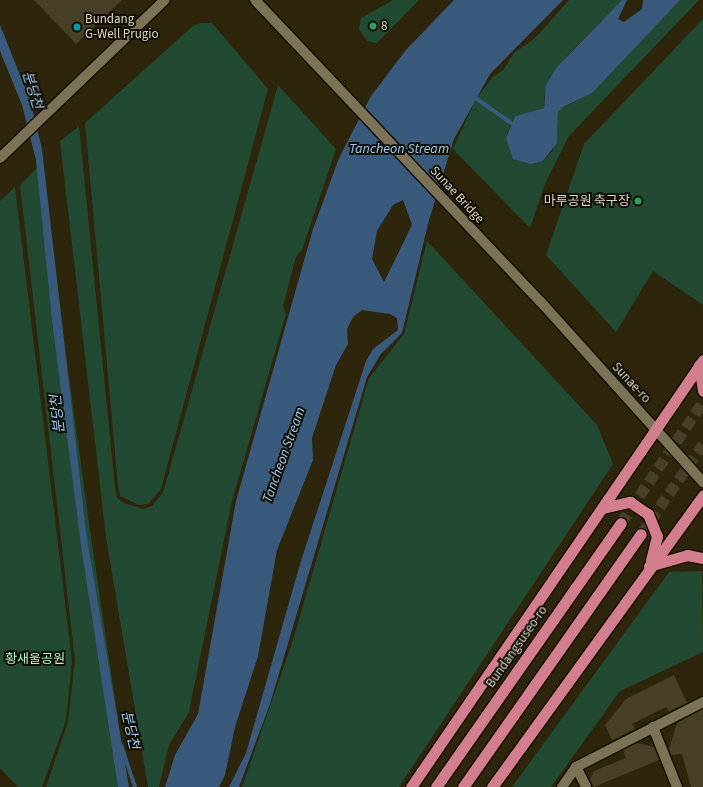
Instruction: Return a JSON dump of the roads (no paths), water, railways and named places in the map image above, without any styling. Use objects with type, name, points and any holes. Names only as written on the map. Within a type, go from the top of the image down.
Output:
[{"type":"highway","points":[[411,787],[701,362]]},
{"type":"highway","points":[[701,362],[703,391]]},
{"type":"highway","points":[[492,787],[649,566],[703,495]]},
{"type":"highway","points":[[601,509],[622,501],[648,514],[657,536],[649,566]]},
{"type":"highway","name":"Bundangsuseo-ro","points":[[436,787],[622,524]]},
{"type":"highway","points":[[463,787],[641,534]]},
{"type":"highway","points":[[649,566],[686,555],[703,558]]},
{"type":"main road","points":[[0,158],[165,0]]},
{"type":"main road","name":"Sunae Bridge","points":[[255,0],[540,302]]},
{"type":"main road","name":"Sunae-ro","points":[[540,302],[656,428],[703,482]]},
{"type":"main road","points":[[562,787],[576,767],[703,702]]},
{"type":"main road","points":[[653,727],[677,787]]},
{"type":"main road","points":[[576,767],[586,787]]},
{"type":"water","name":"Tancheon Stream","points":[[454,0],[563,0],[490,74],[454,139],[429,220],[402,333],[381,354],[367,377],[270,704],[239,787],[229,787],[246,753],[300,564],[366,361],[373,349],[398,330],[397,318],[390,314],[362,310],[353,317],[347,329],[348,344],[336,365],[312,438],[313,460],[277,550],[258,656],[235,727],[225,775],[219,787],[165,787],[175,755],[198,714],[236,501],[313,229],[339,158],[371,96],[405,51]],"holes":[[[403,200],[412,225],[384,282],[372,259],[377,231],[393,205]]]},
{"type":"water","points":[[622,0],[627,0],[618,19],[624,22],[642,9],[643,0],[680,0],[592,93],[563,107],[558,112],[557,143],[543,161],[531,164],[513,159],[506,138],[515,116],[544,108],[546,85],[556,68]]},
{"type":"water","points":[[0,25],[30,100],[42,149],[86,532],[129,787],[118,787],[81,545],[52,320],[36,160],[22,105],[0,51]]},
{"type":"waterway","points":[[474,97],[511,123]]},
{"type":"waterway","name":"분당천","points":[[121,745],[135,787]]},
{"type":"tunnel","points":[[621,523],[703,402]]},
{"type":"tunnel","points":[[641,534],[703,444]]},
{"type":"place","name":"8","points":[[373,26]]},
{"type":"place","name":"Bundang G-Well Prugio","points":[[77,27]]},
{"type":"place","name":"마루공원 축구장","points":[[638,201]]},
{"type":"park label","name":"황새울공원","points":[[35,659]]}]
